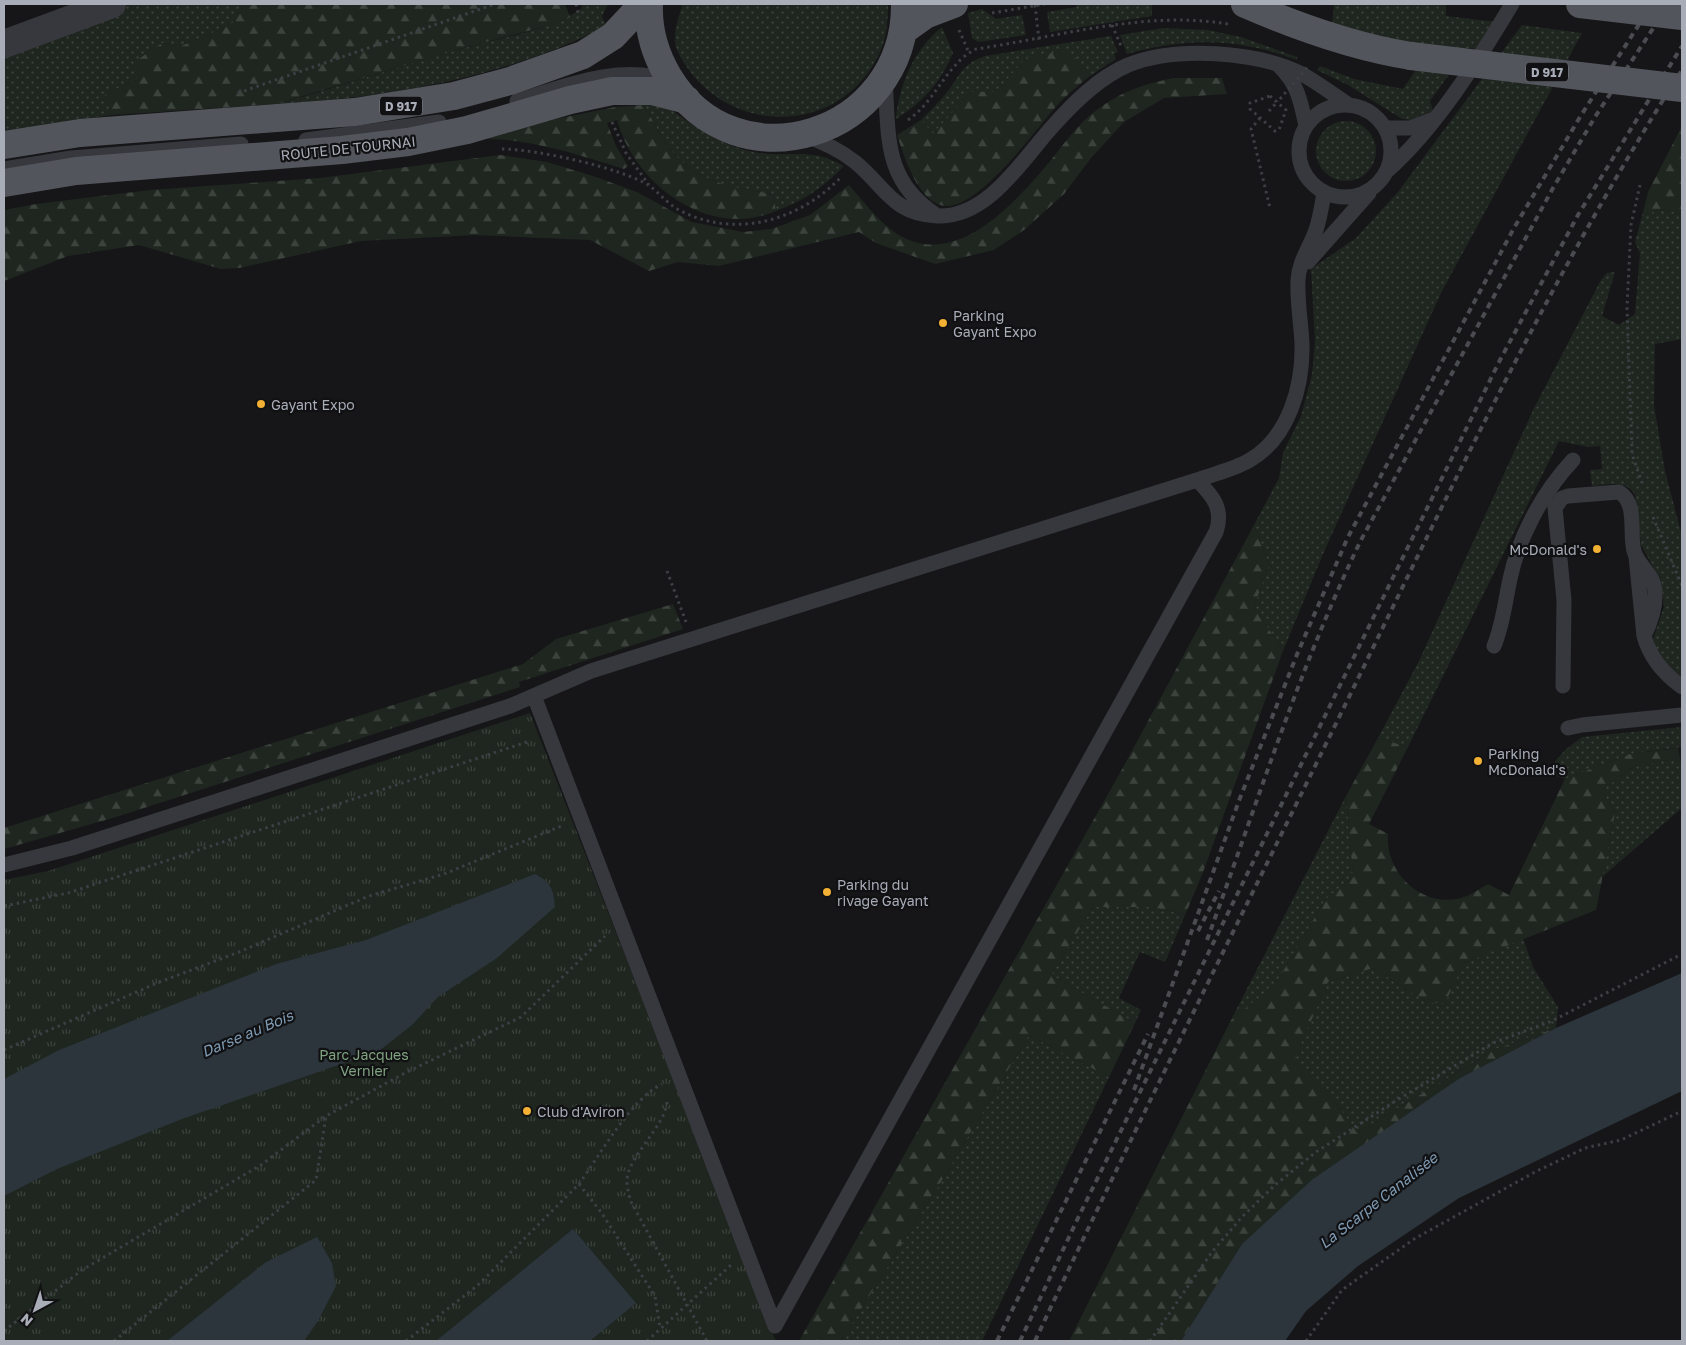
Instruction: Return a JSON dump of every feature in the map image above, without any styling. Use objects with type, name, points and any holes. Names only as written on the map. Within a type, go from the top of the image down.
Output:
[{"type":"main road","name":"D 917","points":[[4,145],[80,134],[355,112],[454,96],[510,82],[583,55],[613,36],[643,4]]},
{"type":"main road","points":[[649,4],[654,46],[679,91],[708,117],[733,130],[774,137],[802,135],[843,119],[866,102],[885,79],[897,55],[905,17],[925,15],[954,4]]},
{"type":"main road","name":"D 917","points":[[1245,4],[1281,19],[1360,46],[1411,56],[1682,88]]},
{"type":"main road","points":[[1580,4],[1682,16]]},
{"type":"main road","name":"ROUTE DE TOURNAI","points":[[4,183],[76,171],[342,150],[408,142],[467,130],[570,100],[612,91],[679,91]]},
{"type":"street","points":[[4,44],[112,4]]},
{"type":"lane","points":[[1298,279],[1313,255],[1387,171],[1407,153],[1434,119],[1492,37],[1512,4]]},
{"type":"lane","points":[[802,135],[833,148],[850,159],[899,206],[918,215],[949,216],[961,212],[989,196],[1004,183],[1072,106],[1093,87],[1128,65],[1154,58],[1200,53],[1245,58],[1279,66],[1304,75],[1350,105],[1370,113],[1385,128],[1391,149],[1387,171]]},
{"type":"lane","points":[[1279,66],[1288,75],[1297,90],[1306,126]]},
{"type":"lane","points":[[4,169],[71,158],[301,140],[400,129],[473,115],[569,85],[612,76],[646,75],[679,91]]},
{"type":"lane","points":[[885,79],[889,133],[898,177],[912,197],[937,216]]},
{"type":"lane","points":[[1350,105],[1328,108],[1315,115],[1306,126],[1299,143],[1299,162],[1307,179],[1324,193],[1338,197],[1353,197],[1374,188]]},
{"type":"lane","points":[[1385,128],[1410,128],[1434,119]]},
{"type":"lane","points":[[4,865],[72,848],[510,706],[591,671],[1197,480],[1249,461],[1260,453],[1274,438],[1290,413],[1295,398],[1302,362],[1298,279],[1302,259],[1318,225],[1324,193]]},
{"type":"lane","points":[[1494,646],[1502,624],[1510,578],[1520,545],[1554,480],[1573,460]]},
{"type":"lane","points":[[534,696],[775,1326],[1216,532],[1220,522],[1216,503],[1197,480]]},
{"type":"lane","points":[[1563,686],[1565,617],[1556,517],[1558,503],[1568,496],[1619,492],[1624,495],[1630,508],[1633,549],[1636,557],[1647,649],[1654,660],[1682,687]]},
{"type":"lane","points":[[1568,728],[1682,715]]},
{"type":"path","points":[[234,94],[495,4]]},
{"type":"path","points":[[576,4],[579,17]]},
{"type":"path","points":[[992,13],[1045,4]]},
{"type":"path","points":[[1035,6],[1039,40]]},
{"type":"path","points":[[1112,25],[1119,42]]},
{"type":"path","points":[[1269,111],[1309,66]]},
{"type":"path","points":[[1270,96],[1250,103],[1250,109],[1275,131],[1279,130],[1286,110]]},
{"type":"path","points":[[1260,118],[1251,129],[1270,208]]},
{"type":"path","points":[[612,122],[626,153],[650,186]]},
{"type":"path","points":[[1640,185],[1631,225],[1628,316],[1632,454],[1643,489]]},
{"type":"path","points":[[1652,514],[1682,586]]},
{"type":"path","points":[[667,571],[692,639]]},
{"type":"path","points":[[4,906],[68,893],[549,735]]},
{"type":"path","points":[[4,1050],[157,983],[239,952],[369,896],[444,874],[580,818]]},
{"type":"path","points":[[4,1331],[82,1270],[261,1165],[326,1116],[405,1073],[521,1017],[607,934],[611,943]]},
{"type":"path","points":[[1150,1341],[1212,1252],[1242,1217],[1276,1184],[1316,1152],[1397,1100],[1494,1043],[1552,1022],[1682,954]]},
{"type":"path","points":[[406,1341],[477,1286],[578,1184],[631,1110],[651,1089],[666,1082],[667,1088]]},
{"type":"path","points":[[668,1094],[667,1106],[660,1121],[634,1162],[626,1180],[630,1200],[706,1341]]},
{"type":"path","points":[[1306,1341],[1342,1290],[1414,1239],[1535,1172],[1585,1148],[1621,1140],[1682,1111]]},
{"type":"path","points":[[114,1341],[316,1180],[326,1116]]},
{"type":"path","points":[[578,1184],[601,1212],[655,1296],[660,1328]]},
{"type":"path","points":[[647,1341],[746,1251]]},
{"type":"green space","points":[[123,4],[246,4],[231,25],[179,47],[162,43],[137,80],[105,94],[112,115],[4,132],[4,52]]},
{"type":"green space","points":[[246,4],[565,4],[570,17],[543,27],[463,48],[277,104],[112,115],[105,94],[137,80],[133,63],[162,43],[179,47],[231,25]]},
{"type":"green space","points":[[581,4],[608,4],[602,16],[606,26],[568,44],[529,59],[488,72],[403,90],[318,101],[277,104],[440,55],[525,33],[569,16],[582,8]]},
{"type":"green space","points":[[682,4],[888,4],[884,40],[880,52],[864,78],[843,97],[819,110],[792,116],[765,116],[738,109],[714,95],[692,74],[675,45],[675,32]]},
{"type":"green space","points":[[1076,4],[1152,4],[1152,16],[1050,32],[1047,12],[1077,7]]},
{"type":"green space","points":[[1334,4],[1446,4],[1446,16],[1497,22],[1477,49],[1468,48],[1430,101],[1433,111],[1410,120],[1402,119],[1348,85],[1317,70],[1320,66],[1354,79],[1403,89],[1432,46],[1393,40],[1332,25]]},
{"type":"green space","points":[[982,9],[996,19],[1022,15],[1026,35],[978,42],[972,38],[968,13]]},
{"type":"green space","points":[[1522,25],[1582,33],[1441,293],[1323,554],[1283,651],[1254,607],[1269,564],[1254,525],[1279,478],[1283,453],[1301,416],[1312,375],[1315,341],[1311,269],[1356,238],[1398,192]]},
{"type":"green space","points":[[942,27],[953,53],[948,64],[930,91],[896,119],[904,81],[910,68],[923,46]]},
{"type":"green space","points":[[1163,28],[1208,30],[1241,37],[1297,57],[1297,60],[1254,47],[1212,42],[1170,45],[1127,54],[1120,35]]},
{"type":"green space","points":[[1111,36],[1118,52],[1114,54],[1116,59],[1090,76],[1079,61],[1027,57],[996,92],[971,92],[933,134],[921,120],[943,97],[965,68],[985,56]]},
{"type":"green space","points":[[1066,51],[1079,61],[1090,76],[1061,101],[1009,163],[976,193],[961,203],[947,206],[937,204],[928,198],[914,178],[897,135],[921,120],[933,134],[971,92],[996,92],[1027,57]]},
{"type":"green space","points":[[1173,78],[1222,78],[1227,94],[1164,98],[1124,122],[1091,158],[1064,194],[1024,230],[994,250],[935,264],[876,243],[859,232],[719,266],[678,262],[649,271],[590,240],[475,235],[361,241],[239,268],[221,269],[139,245],[68,256],[4,281],[4,210],[36,204],[150,190],[320,178],[500,155],[547,162],[596,177],[637,192],[692,222],[743,232],[771,229],[810,215],[849,185],[877,217],[897,234],[919,243],[940,244],[961,239],[999,215],[1017,199],[1077,128],[1108,102],[1149,84]]},
{"type":"green space","points":[[662,103],[705,133],[741,149],[767,154],[820,156],[844,166],[813,193],[776,211],[773,194],[727,185],[699,174],[687,166],[665,142],[643,105]]},
{"type":"green space","points":[[643,105],[665,142],[687,166],[699,174],[727,185],[773,194],[776,211],[751,218],[725,218],[701,212],[678,201],[658,185],[640,166],[626,144],[617,120],[607,123],[616,146],[628,166],[624,169],[541,145],[489,139],[487,133],[615,107]]},
{"type":"green space","points":[[1346,121],[1362,126],[1367,130],[1371,135],[1376,151],[1371,167],[1367,172],[1362,176],[1346,181],[1330,176],[1325,172],[1321,167],[1316,151],[1321,135],[1325,130],[1330,126]]},
{"type":"green space","points":[[1682,126],[1682,214],[1661,209],[1642,216],[1648,192]]},
{"type":"green space","points":[[1661,209],[1682,214],[1682,339],[1655,344],[1654,405],[1665,471],[1682,536],[1682,679],[1661,658],[1654,646],[1653,639],[1664,607],[1661,581],[1641,545],[1635,495],[1631,490],[1622,485],[1592,486],[1590,470],[1602,469],[1600,446],[1588,447],[1559,441],[1408,747],[1378,738],[1419,661],[1534,408],[1601,280],[1607,273],[1615,272],[1602,316],[1619,325],[1635,314],[1640,253],[1635,242],[1642,216]]},
{"type":"green space","points":[[1254,525],[1269,564],[1254,607],[1283,651],[1202,875],[1185,915],[1153,907],[1093,907],[1051,975],[1135,1023],[1109,1077],[1029,1035],[939,1185],[841,1341],[799,1341],[1120,773]]},
{"type":"green space","points":[[673,604],[683,629],[519,682],[520,687],[116,817],[4,849],[4,828],[523,664],[556,639]]},
{"type":"green space","name":"Parc Jacques Vernier","points":[[530,713],[776,1341],[4,1341],[4,880],[48,871]]},
{"type":"green space","points":[[1682,727],[1682,747],[1630,754],[1565,779],[1546,772],[1565,750],[1582,737]]},
{"type":"green space","points":[[1378,738],[1408,747],[1369,824],[1388,834],[1392,861],[1407,883],[1429,897],[1442,899],[1464,897],[1488,884],[1509,895],[1565,779],[1630,754],[1678,748],[1680,758],[1634,766],[1602,790],[1615,813],[1596,910],[1464,963],[1445,1003],[1429,1003],[1373,968],[1328,982],[1294,1060],[1339,1107],[1357,1133],[1496,1049],[1556,1028],[1460,1078],[1242,1244],[1181,1341],[1069,1341],[1231,1020],[1275,985],[1325,900],[1353,877],[1346,796]]},
{"type":"green space","points":[[1680,758],[1682,767],[1682,808],[1602,877],[1615,813],[1602,790],[1634,766]]},
{"type":"green space","points":[[1346,796],[1353,877],[1325,900],[1275,985],[1231,1020]]},
{"type":"green space","points":[[1093,907],[1153,907],[1185,915],[1165,962],[1140,952],[1119,998],[1141,1010],[1135,1023],[1051,975]]},
{"type":"green space","points":[[1523,938],[1533,967],[1558,1007],[1556,1028],[1496,1049],[1357,1133],[1339,1107],[1293,1060],[1328,982],[1373,968],[1429,1003],[1464,963]]},
{"type":"green space","points":[[1029,1035],[1109,1077],[982,1341],[841,1341],[939,1185]]},
{"type":"water","name":"Darse au Bois","points":[[535,874],[545,880],[551,887],[555,907],[497,958],[438,997],[412,1025],[379,1051],[182,1119],[57,1169],[4,1196],[4,1079],[59,1050],[276,964],[366,940]]},
{"type":"water","name":"La Scarpe Canalisée","points":[[1682,973],[1682,1091],[1459,1198],[1358,1266],[1306,1311],[1285,1341],[1181,1341],[1242,1244],[1313,1179],[1460,1078],[1556,1028]]},
{"type":"water","points":[[573,1229],[636,1303],[590,1341],[436,1341]]},
{"type":"water","points":[[317,1237],[332,1263],[336,1286],[318,1321],[304,1341],[167,1341],[266,1262]]},
{"type":"railway","points":[[1134,1090],[1240,798],[1298,652],[1348,537],[1514,228],[1580,117],[1652,4]]},
{"type":"railway","points":[[1207,940],[1298,688],[1361,540],[1553,188],[1595,117],[1669,4]]},
{"type":"railway","points":[[1020,1341],[1078,1218],[1500,360],[1578,215],[1682,46]]},
{"type":"railway","points":[[1035,1341],[1151,1099],[1506,379],[1591,222],[1682,70]]},
{"type":"railway","points":[[1198,931],[1219,891]]},
{"type":"railway","points":[[997,1341],[1148,1034]]},
{"type":"place","name":"Parking Gayant Expo","points":[[943,323]]},
{"type":"place","name":"Gayant Expo","points":[[261,404]]},
{"type":"place","name":"McDonald's","points":[[1597,549]]},
{"type":"place","name":"Parking McDonald's","points":[[1478,761]]},
{"type":"place","name":"Parking du rivage Gayant","points":[[827,892]]},
{"type":"place","name":"Club d'Aviron","points":[[527,1111]]}]
